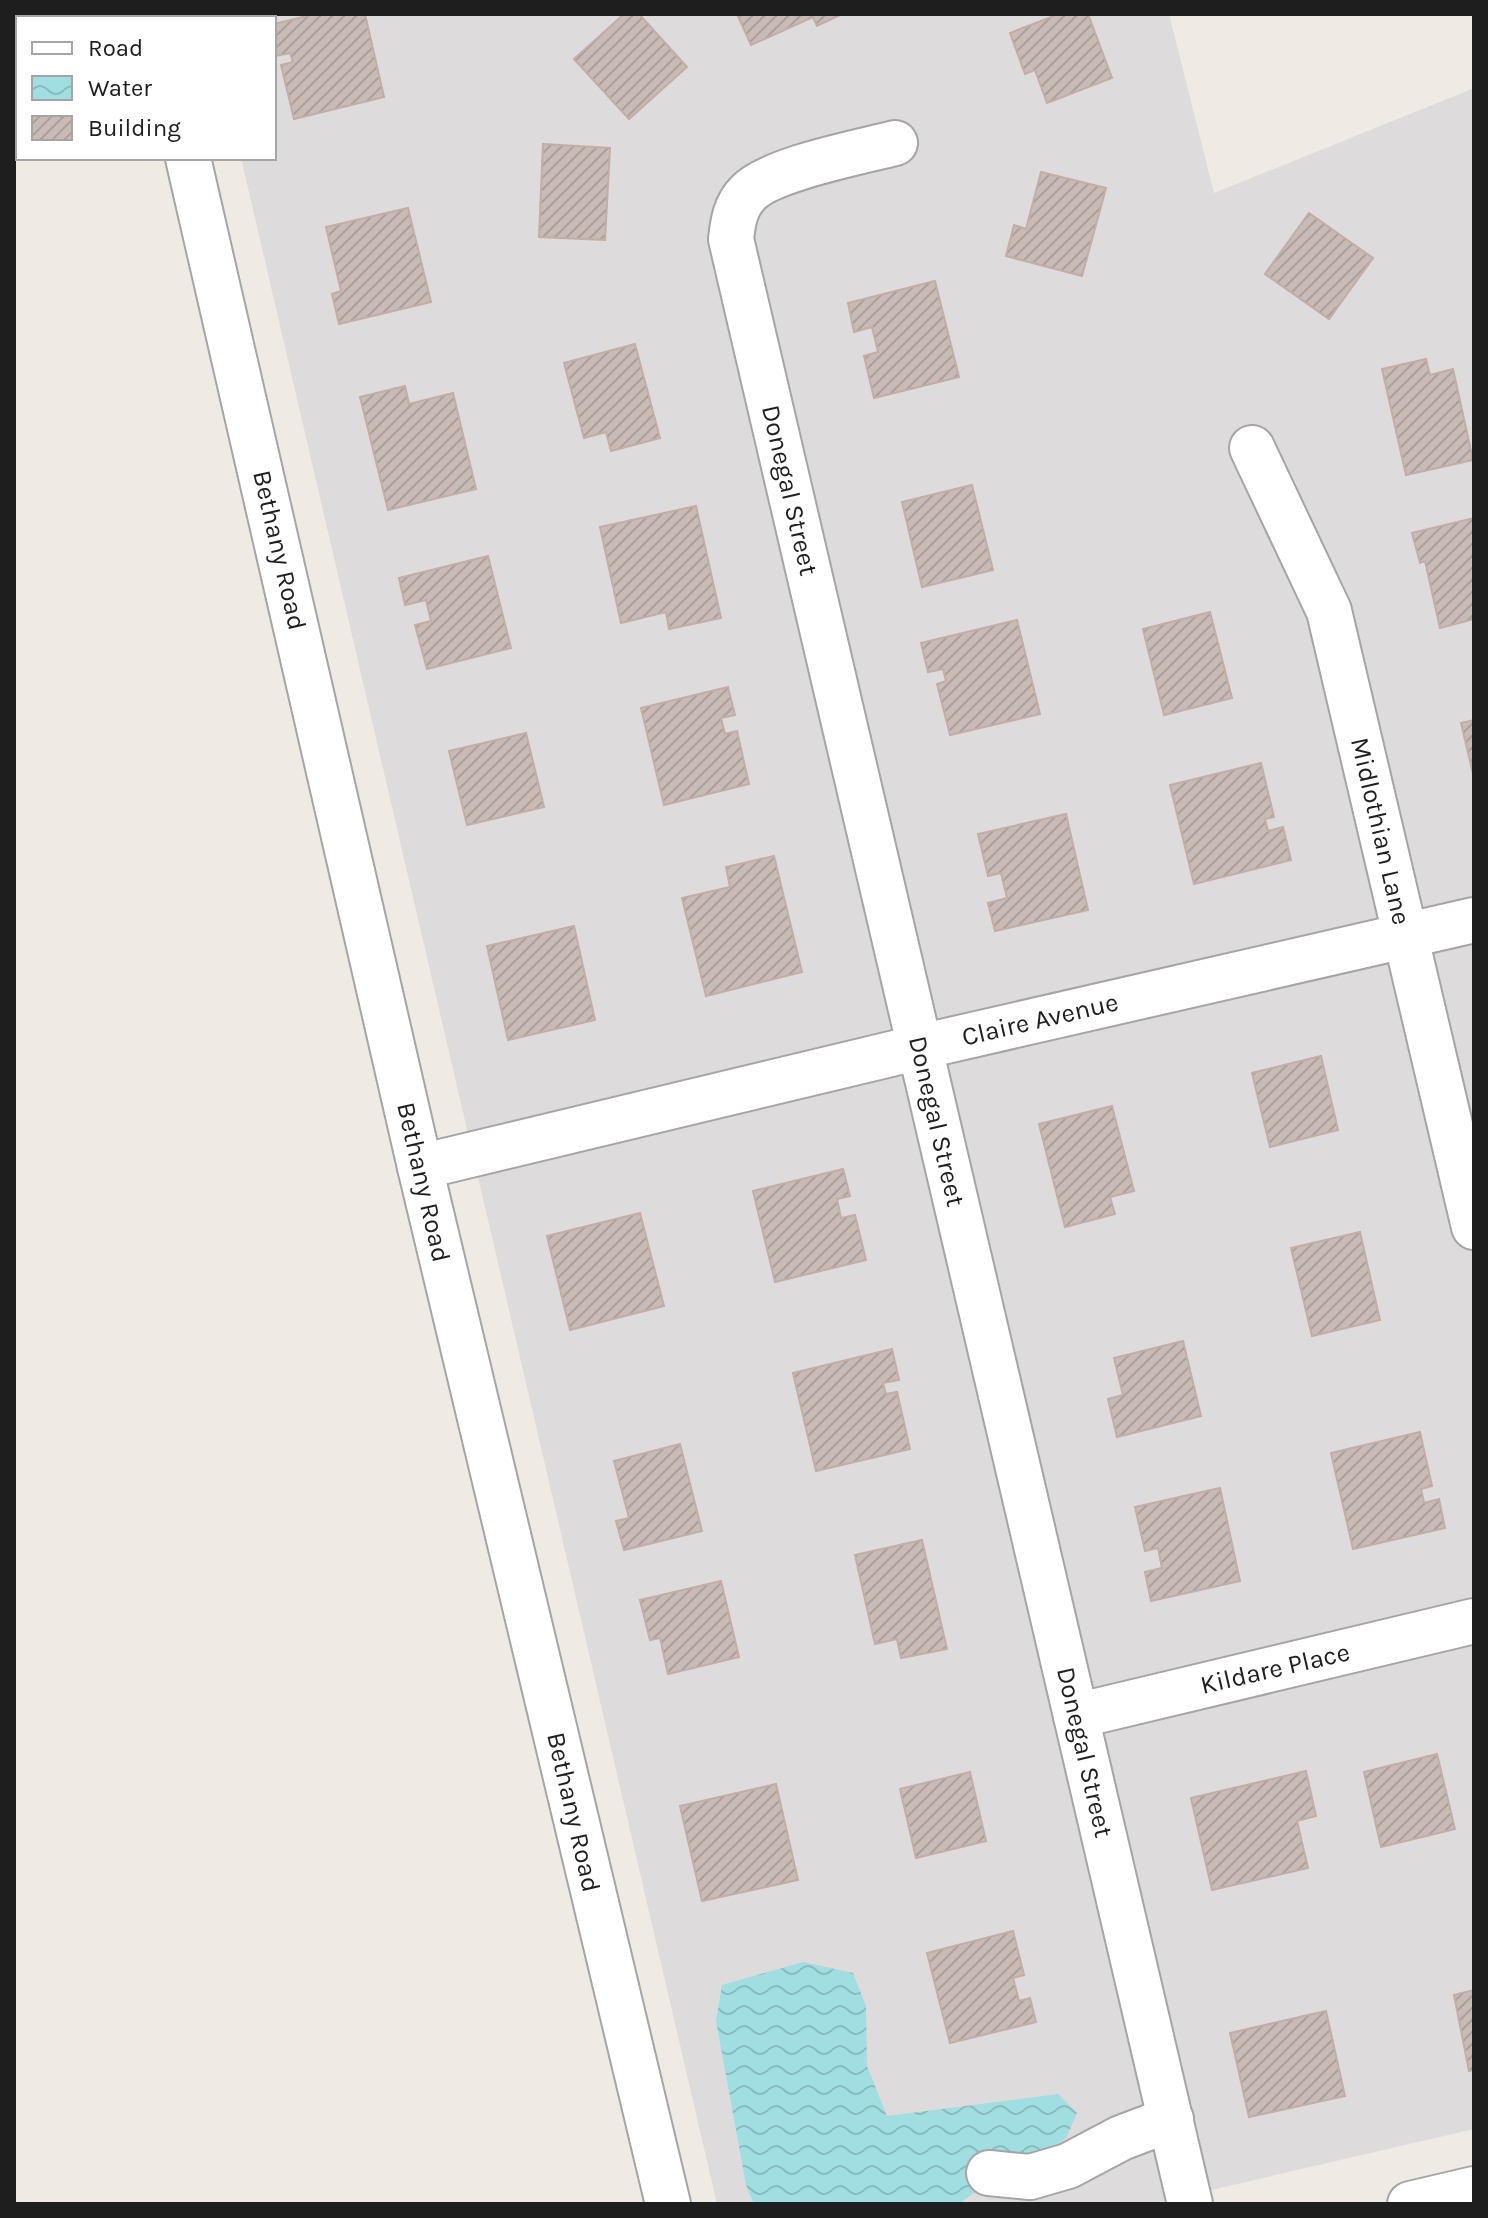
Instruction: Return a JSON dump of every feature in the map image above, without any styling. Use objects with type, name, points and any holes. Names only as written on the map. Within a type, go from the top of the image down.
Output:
[{"type":"street","name":"Donegal Street","points":[[895,143],[783,174],[749,191],[738,207],[731,239],[1190,2204]]},
{"type":"street","name":"Bethany Road","points":[[188,160],[420,1167],[668,2204]]},
{"type":"street","name":"Midlothian Lane","points":[[1252,448],[1329,611],[1474,1227]]},
{"type":"street","name":"Claire Avenue","points":[[420,1167],[920,1047],[1474,920]]},
{"type":"street","name":"Kildare Place","points":[[1076,1716],[1474,1621]]},
{"type":"street","points":[[989,2173],[1030,2177],[1068,2166],[1121,2138],[1171,2119]]},
{"type":"street","points":[[1410,2204],[1474,2189]]},
{"type":"shaded area","points":[[1169,14],[1214,193],[1472,89],[1474,2129],[1151,2204],[717,2204],[241,160],[276,160],[276,16],[208,16]]},
{"type":"water","points":[[803,1962],[853,1973],[866,2006],[867,2066],[887,2116],[1058,2094],[1077,2113],[1066,2138],[1040,2158],[1015,2162],[959,2204],[754,2204],[746,2185],[716,2021],[722,1985]]},
{"type":"building","points":[[314,14],[365,14],[384,97],[294,119],[281,65],[293,62],[290,53],[276,56],[276,24]]},
{"type":"building","points":[[624,14],[639,14],[687,67],[629,119],[574,59]]},
{"type":"building","points":[[737,14],[842,14],[817,26],[813,17],[751,45]]},
{"type":"building","points":[[1059,14],[1088,14],[1112,78],[1047,103],[1035,70],[1025,74],[1010,33]]},
{"type":"building","points":[[543,144],[610,148],[605,240],[539,237]]},
{"type":"building","points":[[1041,172],[1106,188],[1082,276],[1006,256],[1014,225],[1026,229]]},
{"type":"building","points":[[408,208],[431,302],[339,324],[332,294],[341,291],[326,227]]},
{"type":"building","points":[[1309,213],[1373,258],[1329,319],[1265,274]]},
{"type":"building","points":[[935,281],[959,377],[874,398],[864,356],[878,352],[872,327],[854,332],[848,303]]},
{"type":"building","points":[[635,344],[660,438],[611,451],[606,432],[584,438],[564,363]]},
{"type":"building","points":[[1426,359],[1430,375],[1453,369],[1473,460],[1406,475],[1382,369]]},
{"type":"building","points":[[405,386],[409,404],[453,393],[476,489],[388,510],[360,397]]},
{"type":"building","points":[[972,485],[993,570],[922,587],[902,502]]},
{"type":"building","points":[[696,506],[721,618],[669,629],[666,612],[621,623],[600,527]]},
{"type":"building","points":[[1474,518],[1474,619],[1440,628],[1425,561],[1420,563],[1412,533]]},
{"type":"building","points":[[488,556],[511,648],[427,669],[415,625],[431,621],[426,600],[405,605],[399,578]]},
{"type":"building","points":[[1210,612],[1232,698],[1164,715],[1143,629]]},
{"type":"building","points":[[1017,620],[1040,714],[950,735],[937,684],[946,681],[943,669],[928,672],[921,643]]},
{"type":"building","points":[[728,687],[735,715],[721,718],[725,734],[737,731],[749,784],[664,805],[641,708]]},
{"type":"building","points":[[1474,720],[1474,778],[1461,723]]},
{"type":"building","points":[[526,733],[544,807],[467,825],[449,751]]},
{"type":"building","points":[[1261,763],[1274,817],[1265,819],[1268,831],[1283,827],[1291,860],[1194,884],[1170,785]]},
{"type":"building","points":[[1066,814],[1088,910],[995,931],[988,903],[1007,898],[1001,873],[988,876],[978,834]]},
{"type":"building","points":[[774,856],[802,972],[706,996],[682,898],[730,887],[726,867]]},
{"type":"building","points":[[574,926],[595,1020],[508,1040],[487,946]]},
{"type":"building","points":[[1321,1056],[1338,1130],[1270,1147],[1252,1073]]},
{"type":"building","points":[[1112,1106],[1134,1191],[1110,1197],[1115,1214],[1065,1227],[1039,1124]]},
{"type":"building","points":[[843,1169],[850,1196],[837,1199],[841,1218],[855,1215],[866,1260],[775,1282],[753,1191]]},
{"type":"building","points":[[640,1213],[664,1306],[570,1330],[547,1236]]},
{"type":"building","points":[[1360,1232],[1380,1320],[1312,1336],[1291,1248]]},
{"type":"building","points":[[1183,1341],[1201,1416],[1117,1437],[1108,1399],[1123,1395],[1114,1358]]},
{"type":"building","points":[[892,1349],[899,1380],[883,1383],[886,1394],[897,1392],[910,1449],[816,1471],[793,1373]]},
{"type":"building","points":[[1420,1432],[1432,1486],[1421,1489],[1424,1503],[1439,1499],[1445,1528],[1353,1549],[1331,1453]]},
{"type":"building","points":[[680,1444],[702,1531],[624,1550],[616,1521],[629,1518],[614,1461]]},
{"type":"building","points":[[1220,1488],[1240,1581],[1151,1601],[1145,1572],[1162,1568],[1158,1548],[1145,1551],[1135,1507]]},
{"type":"building","points":[[922,1540],[947,1649],[901,1658],[897,1639],[875,1644],[855,1555]]},
{"type":"building","points":[[721,1581],[739,1657],[668,1674],[660,1638],[650,1640],[640,1600]]},
{"type":"building","points":[[1437,1754],[1455,1829],[1381,1847],[1364,1772]]},
{"type":"building","points":[[1306,1771],[1316,1816],[1297,1821],[1308,1868],[1212,1890],[1191,1798]]},
{"type":"building","points":[[970,1772],[986,1841],[916,1858],[900,1789]]},
{"type":"building","points":[[776,1784],[798,1880],[702,1901],[680,1806]]},
{"type":"building","points":[[1013,1931],[1024,1975],[1013,1978],[1019,2001],[1030,1998],[1036,2022],[950,2043],[927,1953]]},
{"type":"building","points":[[1474,1990],[1474,2070],[1469,2071],[1454,1995]]},
{"type":"building","points":[[1326,2011],[1345,2096],[1249,2117],[1230,2033]]}]
